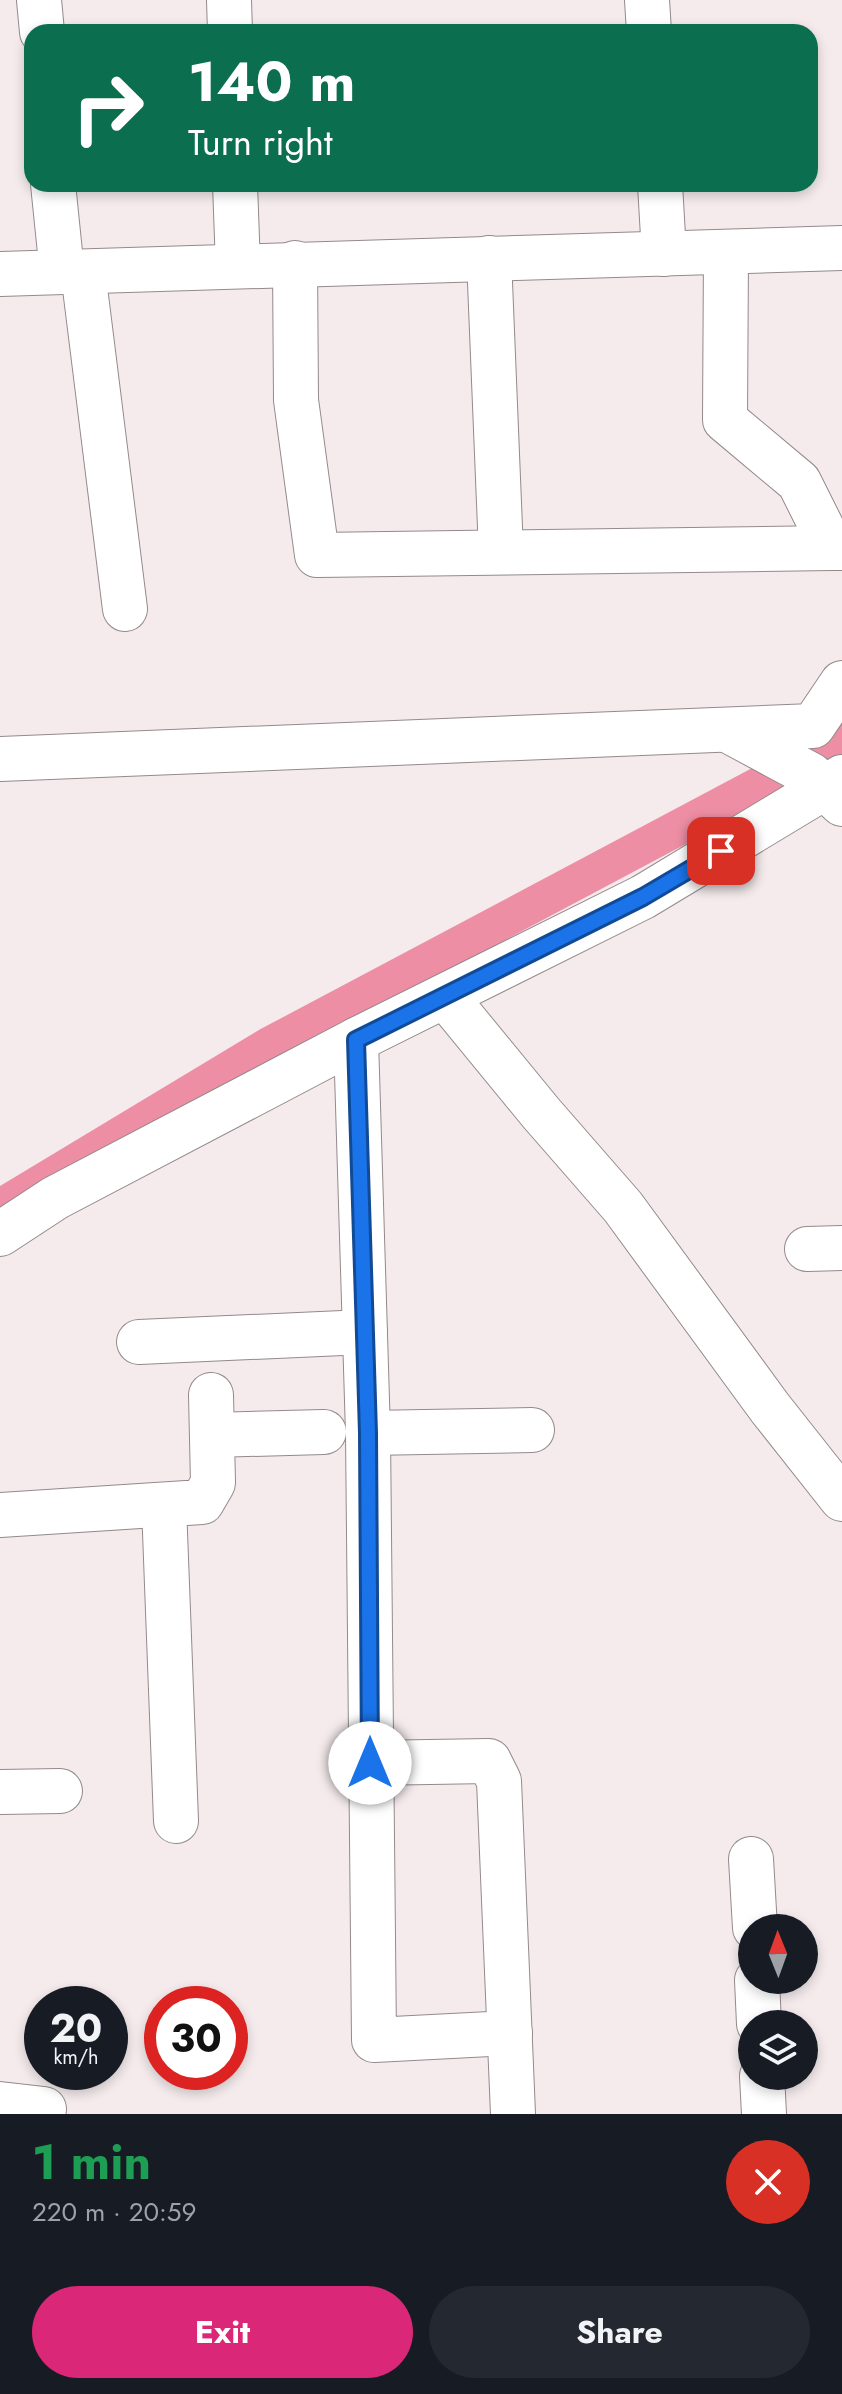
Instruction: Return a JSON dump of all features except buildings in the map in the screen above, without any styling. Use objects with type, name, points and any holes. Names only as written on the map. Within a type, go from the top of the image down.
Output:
[{"type":"street","points":[[39,0],[41,24]]},
{"type":"street","points":[[229,0],[230,24]]},
{"type":"street","points":[[647,0],[648,24]]},
{"type":"street","points":[[55,192],[72,272],[125,609]]},
{"type":"street","points":[[235,192],[238,266]]},
{"type":"street","points":[[660,192],[664,254]]},
{"type":"street","points":[[0,274],[842,248]]},
{"type":"street","points":[[295,263],[296,400],[317,555],[837,548],[799,482],[725,420],[726,253]]},
{"type":"street","points":[[489,258],[501,552]]},
{"type":"street","points":[[0,759],[813,726],[842,683]]},
{"type":"street","points":[[3,1224],[356,1040],[643,897],[820,781],[723,728]]},
{"type":"street","points":[[445,996],[623,1207],[770,1408],[842,1499]]},
{"type":"street","points":[[356,1040],[368,1433],[374,2040],[510,2033]]},
{"type":"street","points":[[139,1342],[365,1332]]},
{"type":"street","points":[[0,1515],[202,1502],[213,1483],[211,1415],[324,1432]]},
{"type":"street","points":[[368,1433],[532,1430]]},
{"type":"street","points":[[164,1506],[176,1821]]},
{"type":"street","points":[[370,1763],[489,1761],[499,1781],[513,2114]]},
{"type":"street","points":[[0,1792],[60,1791]]},
{"type":"street","points":[[751,1859],[754,1914]]},
{"type":"street","points":[[763,2090],[764,2114]]},
{"type":"street","points":[[0,2104],[44,2109]]},
{"type":"waterway","points":[[0,1207],[269,1045],[832,746],[842,733]]},
{"type":"route","points":[[370,1763],[368,1433],[356,1040],[643,897],[721,851]]}]
